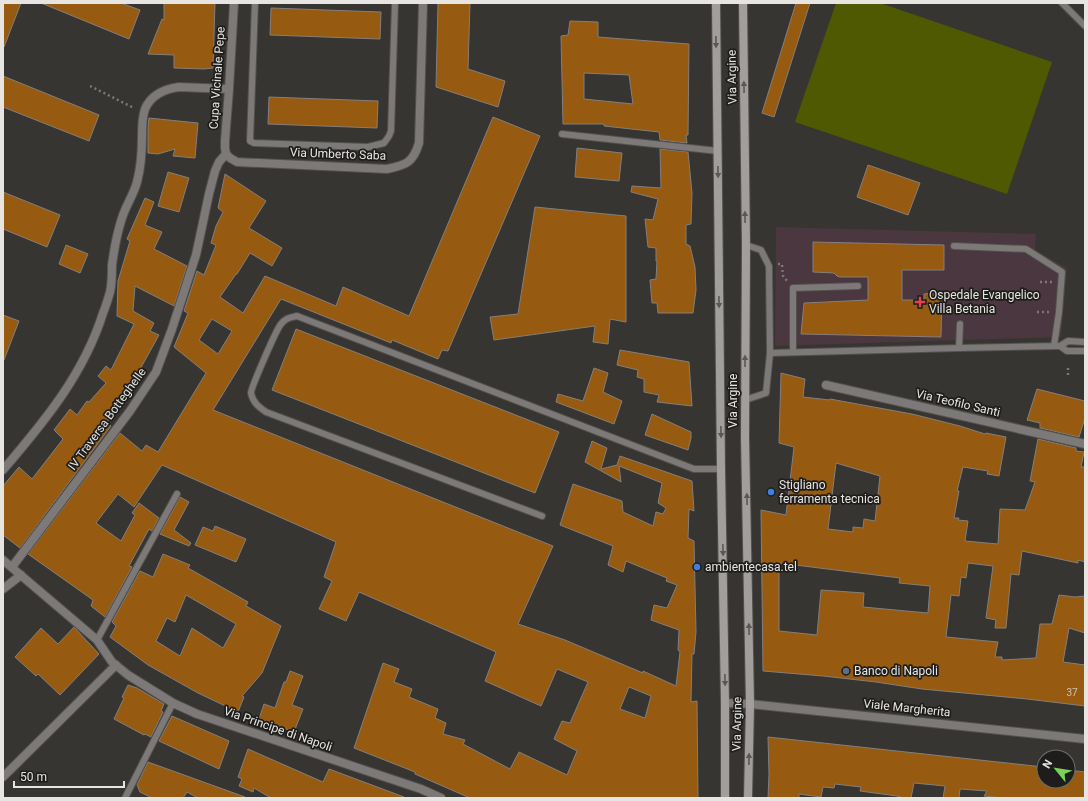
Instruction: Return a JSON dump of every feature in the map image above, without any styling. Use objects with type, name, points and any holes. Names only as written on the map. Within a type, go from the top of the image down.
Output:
[{"type":"street","name":"Cupa Vicinale Pepe","points":[[226,154],[225,141],[234,3]]},
{"type":"street","name":"Via Umberto Saba","points":[[226,154],[237,162],[386,169],[408,163],[417,151],[419,143],[423,3]]},
{"type":"street","name":"Via Argine","points":[[716,3],[725,798]]},
{"type":"street","name":"Via Argine","points":[[743,3],[746,245],[745,400],[750,704],[748,798]]},
{"type":"street","points":[[3,470],[39,428],[64,392],[85,358],[99,328],[110,292],[113,262],[122,218],[137,182],[141,160],[145,110],[155,96],[171,88],[179,87],[229,90]]},
{"type":"street","name":"IV Traversa Botteghelle","points":[[12,567],[130,411],[156,372],[196,255],[215,171],[219,162],[226,154]]},
{"type":"street","name":"Via Teofilo Santi","points":[[826,385],[1085,444]]},
{"type":"street","name":"Via Principe di Napoli","points":[[3,560],[97,640],[112,662],[128,675],[173,703],[197,714],[421,789],[441,798]]},
{"type":"street","points":[[3,589],[22,575]]},
{"type":"street","points":[[3,776],[116,665]]},
{"type":"street","name":"Viale Margherita","points":[[725,703],[750,704],[1085,739]]},
{"type":"lane","name":"Via Umberto Saba","points":[[255,3],[250,141],[254,143],[368,147],[384,143],[391,131],[395,3]]},
{"type":"lane","points":[[1062,3],[1085,26]]},
{"type":"lane","points":[[562,134],[718,151]]},
{"type":"lane","points":[[745,400],[766,394],[770,353],[769,266],[761,250],[746,245]]},
{"type":"lane","points":[[954,246],[1026,249],[1062,272],[1058,312],[1057,346]]},
{"type":"lane","points":[[793,352],[793,288],[858,286]]},
{"type":"lane","points":[[542,516],[266,412],[254,403],[251,392],[280,326],[287,318],[297,316],[694,469],[721,470]]},
{"type":"lane","points":[[959,348],[960,324]]},
{"type":"lane","points":[[770,353],[1057,346],[1068,341],[1085,342]]},
{"type":"lane","points":[[1057,346],[1067,351],[1085,351]]},
{"type":"lane","points":[[97,640],[177,494]]},
{"type":"lane","points":[[125,798],[173,703]]},
{"type":"path","points":[[90,86],[133,107],[145,110]]},
{"type":"path","points":[[782,264],[782,276]]},
{"type":"path","points":[[1040,282],[1057,282]]},
{"type":"path","points":[[1036,312],[1054,312]]},
{"type":"path","points":[[1068,366],[1068,375]]},
{"type":"shaded area","name":"Ospedale Evangelico Villa Betania","points":[[776,227],[1036,234],[1035,250],[1067,268],[1061,337],[775,346]]},
{"type":"green space","points":[[836,3],[880,3],[1052,62],[1007,194],[795,122]]},
{"type":"building","points":[[3,3],[21,3],[4,47],[3,47]]},
{"type":"building","points":[[41,3],[121,3],[140,10],[129,39]]},
{"type":"building","points":[[164,3],[215,3],[213,68],[174,68],[174,55],[148,54],[162,19],[164,20]]},
{"type":"building","points":[[438,3],[470,3],[468,69],[505,81],[498,107],[436,87]]},
{"type":"building","points":[[796,3],[810,3],[774,117],[762,113]]},
{"type":"building","points":[[271,8],[381,12],[380,39],[270,35]]},
{"type":"building","points":[[570,21],[598,22],[598,37],[689,44],[687,143],[660,140],[659,132],[604,126],[604,124],[563,124],[561,36],[568,35]],"holes":[[[584,73],[629,75],[633,104],[584,99]]]},
{"type":"building","points":[[3,76],[99,115],[89,141],[3,107]]},
{"type":"building","points":[[269,97],[378,101],[377,128],[268,124]]},
{"type":"building","points":[[493,117],[540,136],[448,351],[442,350],[438,359],[392,340],[391,343],[281,299],[213,410],[553,546],[518,624],[565,640],[643,673],[643,671],[676,686],[680,652],[678,650],[679,630],[651,620],[654,605],[667,608],[677,585],[666,581],[667,578],[626,561],[623,572],[608,565],[613,546],[560,525],[573,484],[622,501],[623,512],[653,526],[656,512],[663,514],[666,508],[658,503],[662,483],[619,466],[621,482],[585,462],[592,441],[607,448],[601,469],[617,465],[620,456],[692,481],[694,511],[689,509],[688,538],[694,541],[696,632],[694,654],[692,654],[691,702],[697,701],[698,798],[470,798],[415,774],[415,772],[354,748],[383,663],[399,669],[394,682],[412,689],[409,697],[438,709],[435,718],[446,723],[443,734],[465,740],[463,744],[510,769],[519,752],[567,775],[577,751],[554,739],[562,721],[570,723],[588,682],[557,669],[541,706],[485,681],[496,652],[359,592],[346,621],[319,609],[332,581],[324,577],[336,542],[162,465],[134,507],[118,494],[96,523],[121,541],[135,515],[132,513],[139,503],[159,518],[152,531],[149,529],[129,566],[132,567],[105,617],[91,606],[93,600],[28,554],[120,433],[142,451],[146,445],[158,452],[206,373],[174,347],[188,313],[184,311],[197,271],[204,275],[216,245],[211,243],[216,226],[223,212],[218,208],[225,174],[266,201],[249,228],[282,248],[272,266],[250,253],[220,297],[243,313],[265,276],[336,306],[343,287],[409,316]],"holes":[[[212,319],[232,331],[218,354],[199,340]],[[629,687],[651,696],[645,718],[620,709]]]},
{"type":"building","points":[[149,118],[198,123],[195,158],[173,156],[175,149],[158,154],[148,153]]},
{"type":"building","points":[[577,148],[622,153],[619,181],[575,177]]},
{"type":"building","points":[[660,149],[688,152],[692,193],[691,224],[686,225],[686,244],[690,246],[695,267],[696,290],[693,313],[658,313],[657,303],[652,303],[650,280],[656,279],[656,248],[648,247],[645,219],[653,220],[658,199],[631,192],[632,186],[661,188]]},
{"type":"building","points":[[868,165],[920,183],[908,215],[857,197]]},
{"type":"building","points":[[168,172],[189,178],[179,212],[158,206]]},
{"type":"building","points":[[3,192],[60,215],[47,247],[3,229]]},
{"type":"building","points":[[145,198],[154,202],[145,225],[162,232],[154,249],[187,266],[174,306],[135,286],[133,311],[154,323],[150,331],[159,335],[128,391],[107,422],[111,426],[20,548],[3,535],[3,486],[19,467],[32,479],[63,439],[54,430],[70,409],[77,415],[87,401],[89,402],[106,383],[98,376],[106,366],[111,370],[134,324],[117,316],[118,281],[130,241],[127,239]]},
{"type":"building","points":[[535,207],[626,216],[626,322],[610,319],[608,344],[593,342],[595,326],[494,340],[490,317],[518,314]]},
{"type":"building","points":[[813,242],[944,245],[944,270],[902,270],[902,300],[924,300],[924,294],[942,292],[941,337],[801,334],[804,303],[868,300],[868,277],[840,277],[834,273],[813,272]]},
{"type":"building","points":[[66,245],[88,254],[80,273],[59,264]]},
{"type":"building","points":[[3,315],[19,321],[4,360],[3,359]]},
{"type":"building","points":[[296,329],[559,432],[535,493],[272,390]]},
{"type":"building","points":[[620,350],[689,362],[692,406],[657,402],[659,395],[644,392],[644,379],[637,377],[638,370],[617,365]]},
{"type":"building","points":[[594,368],[608,373],[603,392],[622,401],[614,424],[556,402],[558,394],[583,401]]},
{"type":"building","points":[[781,373],[805,379],[803,397],[830,399],[912,414],[985,434],[1006,437],[999,476],[987,474],[988,471],[963,467],[957,491],[959,491],[954,518],[968,521],[965,541],[998,544],[1000,509],[1025,510],[1035,482],[1030,481],[1038,439],[1076,448],[1076,451],[1084,452],[1081,467],[1085,467],[1085,562],[1078,560],[1078,563],[1022,551],[1019,575],[1011,574],[1006,628],[995,628],[996,620],[986,618],[993,566],[968,563],[966,578],[961,577],[959,596],[951,595],[946,637],[998,642],[995,657],[1002,657],[1002,660],[1036,658],[1040,624],[1052,624],[1059,595],[1075,597],[1085,596],[1085,633],[1069,628],[1063,662],[1085,665],[1085,706],[922,689],[823,676],[763,671],[761,510],[786,515],[794,447],[779,443]],"holes":[[[836,463],[880,476],[875,521],[864,519],[863,528],[853,527],[853,532],[828,529]],[[779,563],[900,578],[899,583],[930,586],[928,613],[863,607],[864,593],[821,590],[817,635],[779,631]]]},
{"type":"building","points":[[1037,389],[1085,401],[1085,418],[1079,437],[1040,428],[1040,423],[1027,420]]},
{"type":"building","points":[[652,414],[691,432],[688,450],[645,435]]},
{"type":"building","points":[[180,497],[189,502],[174,530],[191,543],[189,546],[160,534]]},
{"type":"building","points":[[215,526],[246,539],[236,562],[195,545],[203,527],[213,531]]},
{"type":"building","points":[[163,554],[190,565],[188,568],[248,602],[246,606],[281,626],[262,673],[242,696],[244,697],[238,712],[198,693],[148,665],[110,637],[116,626],[112,622],[140,571],[153,577]],"holes":[[[186,595],[236,624],[223,648],[192,628],[180,656],[156,641],[167,618],[175,622]]]},
{"type":"building","points":[[74,627],[99,654],[60,695],[38,674],[36,676],[15,657],[41,628],[58,644]]},
{"type":"building","points":[[290,671],[303,676],[292,705],[303,709],[294,732],[259,719],[264,704],[275,708],[284,682],[286,682]]},
{"type":"building","points":[[128,685],[137,688],[164,704],[161,711],[163,712],[151,737],[145,734],[144,735],[114,719],[124,698],[122,697]]},
{"type":"building","points":[[172,716],[229,741],[219,769],[159,741]]},
{"type":"building","points":[[768,737],[1036,766],[1036,789],[1076,789],[1076,771],[1085,772],[1085,798],[1003,798],[984,796],[987,791],[960,789],[959,798],[943,798],[945,786],[914,783],[911,798],[860,791],[861,787],[835,784],[834,788],[823,787],[821,797],[799,794],[799,798],[768,798]]},
{"type":"building","points":[[248,749],[323,782],[329,769],[404,798],[271,798],[254,788],[253,792],[239,786],[242,779],[238,777]]},
{"type":"building","points":[[148,762],[245,798],[198,798],[187,792],[183,798],[152,798],[140,792],[137,785]]},
{"type":"place","name":"Ospedale Evangelico Villa Betania","points":[[920,302]]},
{"type":"place","name":"Stigliano ferramenta tecnica","points":[[771,492]]},
{"type":"place","name":"ambientecasa.tel","points":[[697,567]]},
{"type":"place","name":"Banco di Napoli","points":[[846,671]]}]
